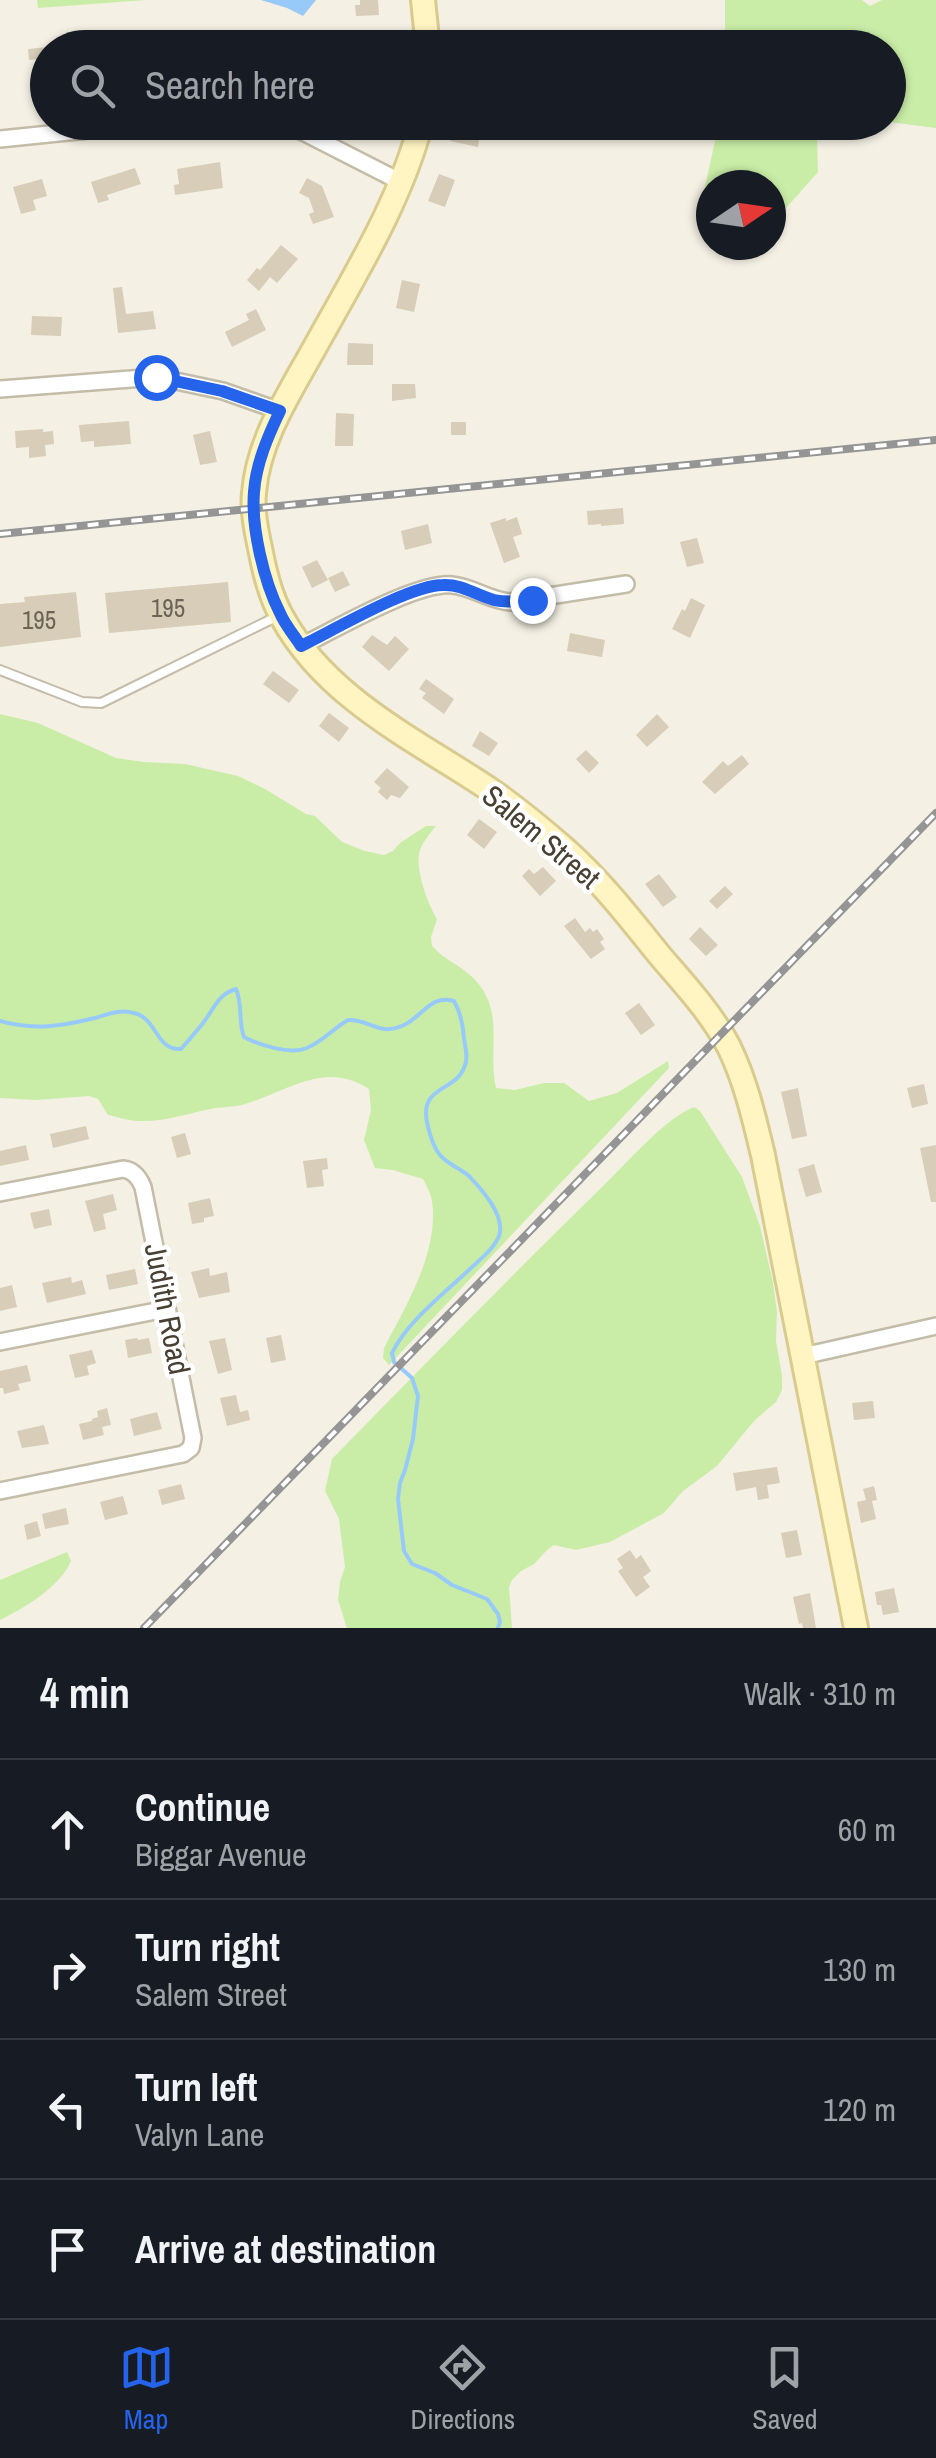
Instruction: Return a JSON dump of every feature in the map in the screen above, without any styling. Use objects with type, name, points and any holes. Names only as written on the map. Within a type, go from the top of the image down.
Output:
[{"type":"street","points":[[424,0],[426,30]]},
{"type":"street","points":[[0,139],[30,136]]},
{"type":"street","points":[[320,140],[402,182]]},
{"type":"street","name":"Salem Street","points":[[415,140],[402,182],[280,411],[261,460],[254,499],[262,556],[280,615],[325,673],[363,706],[495,794],[570,853],[634,923],[712,1020],[732,1054],[753,1113],[856,1628]]},
{"type":"street","points":[[0,389],[150,376],[222,391],[280,411]]},
{"type":"street","points":[[301,646],[430,586],[461,587],[492,600],[511,602],[626,584]]},
{"type":"street","name":"Judith Road","points":[[0,1193],[123,1169],[133,1172],[143,1187],[193,1438],[191,1448],[183,1454],[0,1491]]},
{"type":"street","points":[[0,1342],[166,1308]]},
{"type":"street","points":[[803,1356],[936,1326]]},
{"type":"lane","points":[[0,670],[78,701],[101,703],[280,615]]},
{"type":"green space","points":[[37,0],[146,0],[38,8]]},
{"type":"green space","points":[[725,0],[862,0],[870,6],[882,0],[936,0],[936,128],[906,124],[906,30],[725,30]]},
{"type":"green space","points":[[715,140],[817,140],[818,172],[786,208],[786,170],[709,170]]},
{"type":"green space","points":[[0,714],[38,723],[116,758],[185,764],[238,776],[315,816],[342,842],[365,851],[384,855],[426,826],[436,826],[419,855],[424,888],[437,919],[432,946],[470,975],[488,1001],[494,1028],[496,1088],[515,1090],[564,1083],[589,1101],[617,1093],[668,1061],[669,1068],[389,1365],[383,1358],[384,1348],[426,1258],[432,1201],[423,1179],[375,1168],[364,1140],[371,1110],[369,1089],[337,1077],[322,1078],[242,1105],[149,1121],[108,1115],[98,1099],[89,1096],[0,1098]]},
{"type":"green space","points":[[694,1107],[742,1177],[760,1226],[777,1312],[782,1390],[776,1402],[754,1421],[717,1466],[683,1491],[664,1513],[610,1542],[576,1550],[554,1545],[521,1571],[509,1587],[512,1628],[347,1628],[338,1600],[345,1567],[339,1519],[325,1491],[332,1459],[646,1143]]},
{"type":"green space","points":[[67,1552],[71,1561],[59,1580],[0,1620],[0,1580]]},
{"type":"water","points":[[261,0],[316,0],[303,16]]},
{"type":"building","points":[[360,0],[378,0],[379,15],[356,16],[355,5],[360,5]]},
{"type":"building","points":[[450,140],[479,140],[478,147]]},
{"type":"building","points":[[220,162],[223,188],[175,195],[174,185],[179,184],[177,169]]},
{"type":"building","points":[[135,168],[141,184],[107,195],[109,200],[98,203],[91,182]]},
{"type":"building","points":[[439,174],[455,180],[445,207],[428,201]]},
{"type":"building","points":[[307,178],[322,186],[334,217],[313,224],[309,198],[299,193]]},
{"type":"building","points":[[42,179],[47,196],[33,200],[36,210],[21,214],[13,187]]},
{"type":"building","points":[[281,245],[298,259],[277,283],[270,277],[259,291],[247,280]]},
{"type":"building","points":[[402,280],[420,284],[414,312],[396,308]]},
{"type":"building","points":[[122,287],[126,314],[153,311],[156,329],[118,333],[113,288]]},
{"type":"building","points":[[256,309],[266,330],[232,347],[225,332],[249,320],[246,314]]},
{"type":"building","points":[[32,316],[62,317],[61,336],[31,335]]},
{"type":"building","points":[[348,343],[373,344],[373,365],[347,365]]},
{"type":"building","points":[[392,384],[415,384],[416,398],[392,401]]},
{"type":"building","points":[[336,413],[354,414],[353,446],[335,446]]},
{"type":"building","points":[[129,421],[131,444],[94,447],[94,441],[81,442],[79,425]]},
{"type":"building","points":[[451,422],[466,422],[466,435],[451,435]]},
{"type":"building","points":[[15,431],[53,431],[54,444],[45,445],[46,456],[29,458],[29,447],[16,448]]},
{"type":"building","points":[[210,431],[217,462],[200,465],[193,435]]},
{"type":"building","points":[[623,508],[624,524],[588,525],[587,511]]},
{"type":"building","points":[[517,517],[522,534],[513,537],[520,557],[504,563],[490,523]]},
{"type":"building","points":[[428,524],[432,543],[405,550],[401,531]]},
{"type":"building","points":[[697,538],[704,563],[687,567],[680,542]]},
{"type":"building","points":[[317,560],[328,580],[312,588],[302,567]]},
{"type":"building","points":[[343,571],[350,585],[335,592],[328,578]]},
{"type":"building","points":[[228,582],[231,622],[109,633],[105,593]]},
{"type":"building","points":[[76,592],[81,637],[0,647],[0,604],[25,602],[24,597]]},
{"type":"building","points":[[691,598],[705,605],[690,638],[672,629]]},
{"type":"building","points":[[570,633],[605,640],[602,657],[567,651]]},
{"type":"building","points":[[372,635],[387,645],[395,636],[409,649],[389,671],[362,647]]},
{"type":"building","points":[[273,671],[299,690],[289,703],[263,684]]},
{"type":"building","points":[[426,679],[454,699],[444,714],[422,698],[426,693],[419,689]]},
{"type":"building","points":[[329,713],[349,728],[339,742],[319,726]]},
{"type":"building","points":[[657,714],[669,727],[647,747],[636,735]]},
{"type":"building","points":[[480,731],[498,743],[489,756],[472,746]]},
{"type":"building","points":[[586,750],[599,763],[589,773],[576,759]]},
{"type":"building","points":[[742,755],[749,764],[715,794],[702,782],[723,761],[728,766]]},
{"type":"building","points":[[387,768],[409,787],[400,798],[391,795],[387,800],[378,792],[381,788],[374,782]]},
{"type":"building","points":[[479,819],[497,832],[484,849],[467,835]]},
{"type":"building","points":[[543,867],[556,881],[540,896],[522,876],[529,869],[534,874]]},
{"type":"building","points":[[659,874],[677,897],[663,907],[645,884]]},
{"type":"building","points":[[725,886],[733,894],[717,909],[709,901]]},
{"type":"building","points":[[575,918],[585,932],[597,929],[604,939],[600,942],[605,949],[591,959],[564,926]]},
{"type":"building","points":[[700,927],[718,945],[706,956],[689,939]]},
{"type":"building","points":[[639,1003],[655,1025],[641,1035],[625,1013]]},
{"type":"building","points":[[924,1084],[928,1104],[912,1108],[907,1088]]},
{"type":"building","points":[[798,1088],[807,1136],[792,1139],[781,1092]]},
{"type":"building","points":[[86,1126],[89,1139],[53,1148],[50,1134]]},
{"type":"building","points":[[185,1133],[191,1154],[177,1158],[171,1137]]},
{"type":"building","points":[[26,1145],[29,1160],[0,1166],[0,1151]]},
{"type":"building","points":[[936,1145],[936,1202],[931,1202],[920,1148]]},
{"type":"building","points":[[327,1158],[328,1169],[322,1170],[324,1186],[307,1188],[303,1161]]},
{"type":"building","points":[[814,1164],[822,1192],[806,1197],[798,1169]]},
{"type":"building","points":[[113,1194],[117,1210],[103,1214],[106,1229],[94,1232],[85,1201]]},
{"type":"building","points":[[210,1198],[214,1216],[192,1224],[188,1203]]},
{"type":"building","points":[[49,1209],[52,1225],[34,1229],[30,1213]]},
{"type":"building","points":[[209,1268],[210,1276],[227,1272],[230,1292],[199,1298],[191,1272]]},
{"type":"building","points":[[135,1269],[138,1284],[109,1290],[106,1275]]},
{"type":"building","points":[[71,1277],[72,1283],[82,1280],[86,1294],[47,1303],[42,1283]]},
{"type":"building","points":[[12,1285],[17,1307],[0,1311],[0,1288]]},
{"type":"building","points":[[281,1335],[286,1360],[271,1363],[266,1338]]},
{"type":"building","points":[[149,1338],[152,1353],[128,1358],[125,1340]]},
{"type":"building","points":[[225,1338],[232,1370],[218,1374],[209,1341]]},
{"type":"building","points":[[92,1350],[96,1363],[87,1366],[89,1375],[75,1378],[69,1355]]},
{"type":"building","points":[[27,1365],[31,1381],[18,1384],[20,1390],[4,1394],[0,1371]]},
{"type":"building","points":[[236,1395],[240,1412],[248,1410],[250,1420],[227,1426],[220,1398]]},
{"type":"building","points":[[873,1401],[875,1418],[854,1420],[852,1403]]},
{"type":"building","points":[[107,1408],[111,1425],[102,1427],[104,1435],[83,1440],[79,1424],[92,1421],[98,1417],[97,1411]]},
{"type":"building","points":[[157,1412],[162,1429],[134,1436],[130,1419]]},
{"type":"building","points":[[44,1425],[49,1444],[22,1448],[17,1431]]},
{"type":"building","points":[[777,1467],[780,1483],[767,1485],[769,1498],[758,1500],[756,1487],[736,1491],[733,1473]]},
{"type":"building","points":[[181,1484],[185,1499],[162,1505],[158,1490]]},
{"type":"building","points":[[874,1486],[876,1519],[861,1523],[857,1502],[866,1500],[863,1489]]},
{"type":"building","points":[[123,1496],[128,1514],[105,1520],[100,1502]]},
{"type":"building","points":[[66,1508],[69,1524],[45,1529],[42,1514]]},
{"type":"building","points":[[37,1521],[41,1536],[27,1540],[24,1525]]},
{"type":"building","points":[[797,1530],[802,1555],[786,1558],[781,1533]]},
{"type":"building","points":[[630,1550],[636,1559],[641,1555],[651,1571],[643,1577],[650,1587],[636,1597],[618,1571],[623,1568],[617,1559]]},
{"type":"building","points":[[894,1588],[899,1612],[883,1615],[875,1592]]},
{"type":"building","points":[[810,1593],[816,1628],[803,1628],[793,1597]]},
{"type":"waterway","points":[[0,1021],[48,1026],[129,1012],[148,1021],[166,1045],[181,1049],[221,998],[236,989],[244,1037],[266,1046],[300,1050],[348,1020],[395,1028],[433,1003],[454,1001],[462,1024],[465,1064],[453,1082],[432,1096],[426,1113],[428,1127],[440,1155],[470,1177],[486,1196],[500,1228],[490,1250],[416,1319],[392,1353],[394,1362],[412,1378],[418,1396],[413,1439],[398,1499],[404,1551],[412,1564],[487,1599],[498,1614],[498,1628]]},
{"type":"railway","points":[[0,534],[936,440]]},
{"type":"railway","points":[[144,1628],[936,813]]},
{"type":"route","points":[[156,377],[222,391],[280,411],[258,470],[254,509],[274,600],[301,646],[430,586],[461,587],[505,602],[532,600]]}]
